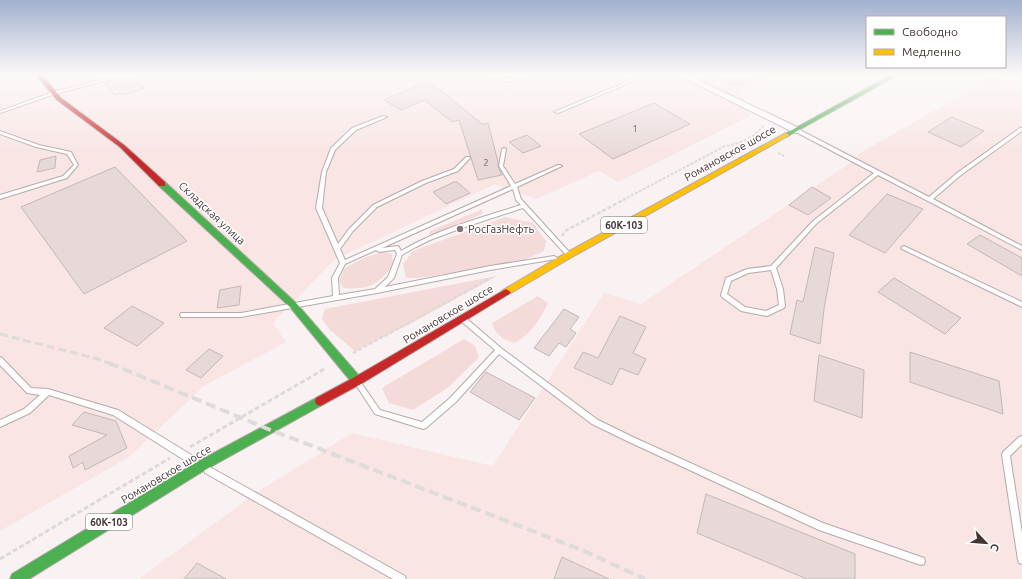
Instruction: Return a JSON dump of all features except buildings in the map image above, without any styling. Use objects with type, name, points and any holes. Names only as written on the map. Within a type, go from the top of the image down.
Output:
[{"type":"main road","name":"Складская улица","points":[[64,102],[122,146],[294,305],[357,381]]},
{"type":"main road","name":"Романовское шоссе","points":[[17,579],[201,466],[357,381],[569,255],[846,102]]},
{"type":"street","points":[[738,102],[796,130]]},
{"type":"lane","points":[[0,112],[28,102]]},
{"type":"lane","points":[[556,112],[580,102]]},
{"type":"lane","points":[[343,263],[319,208],[324,172],[333,149],[354,129],[385,117]]},
{"type":"lane","points":[[929,200],[959,174],[1022,129]]},
{"type":"lane","points":[[796,130],[1022,248]]},
{"type":"lane","points":[[0,132],[38,146],[69,153],[76,165],[65,177],[0,197]]},
{"type":"lane","points":[[504,149],[501,166],[514,186],[520,200],[569,255]]},
{"type":"lane","points":[[338,249],[351,230],[375,206],[424,182],[456,170],[468,158]]},
{"type":"lane","points":[[336,298],[335,278],[343,263],[560,166]]},
{"type":"lane","points":[[773,268],[780,289],[782,306],[767,314],[743,309],[724,296],[728,280],[747,271],[773,268],[815,222],[877,173]]},
{"type":"lane","points":[[377,291],[391,278],[400,254],[412,246],[469,224],[524,206]]},
{"type":"lane","points":[[373,250],[397,248],[400,254]]},
{"type":"lane","points":[[904,248],[1022,305]]},
{"type":"lane","points":[[183,315],[241,315],[377,291],[490,268],[569,255]]},
{"type":"lane","points":[[462,319],[499,350],[601,425],[822,527],[921,561]]},
{"type":"lane","points":[[357,381],[378,412],[423,426],[453,400],[499,350]]},
{"type":"lane","points":[[0,360],[29,391],[48,392],[115,412],[201,466],[402,579]]},
{"type":"lane","points":[[0,424],[27,411],[48,392]]},
{"type":"lane","points":[[1022,438],[1006,455],[1022,560]]},
{"type":"path","points":[[557,242],[565,231],[725,146],[735,145],[752,137],[764,126],[763,120]]},
{"type":"path","points":[[0,559],[340,361],[497,275]]},
{"type":"shaded area","points":[[0,102],[745,102],[750,116],[618,182],[599,171],[536,199],[495,184],[334,260],[273,323],[286,342],[204,386],[129,457],[0,531]]},
{"type":"shaded area","points":[[949,102],[1022,102],[1022,579],[139,579],[253,495],[352,433],[493,466],[604,293],[641,304],[853,161],[860,153]]},
{"type":"shaded area","points":[[483,209],[482,214],[429,236],[430,231]]},
{"type":"shaded area","points":[[505,217],[533,223],[546,241],[544,251],[520,262],[418,278],[406,278],[403,264],[413,251]]},
{"type":"shaded area","points":[[383,252],[392,254],[393,266],[382,278],[366,287],[343,288],[339,280],[345,268],[366,257]]},
{"type":"shaded area","points":[[497,276],[410,324],[355,351],[330,330],[322,319],[325,309]]},
{"type":"shaded area","points":[[538,296],[548,303],[542,315],[526,335],[515,343],[504,339],[495,331],[492,323]]},
{"type":"shaded area","points":[[464,339],[475,346],[479,357],[449,387],[413,410],[389,403],[382,388]]},
{"type":"railway","points":[[0,334],[98,359],[111,364]]},
{"type":"railway","points":[[109,363],[268,429],[582,550],[645,579]]},
{"type":"traffic: fast","points":[[786,135],[846,102]]},
{"type":"traffic: fast","points":[[162,184],[293,305],[357,381]]},
{"type":"traffic: fast","points":[[17,579],[201,466],[320,401]]},
{"type":"traffic: slow","points":[[506,292],[569,255],[786,135]]},
{"type":"traffic: jam","points":[[63,102],[122,146],[162,184]]},
{"type":"traffic: jam","points":[[320,401],[357,381],[506,292]]},
{"type":"place","name":"РосГазНефть","points":[[460,229]]}]
